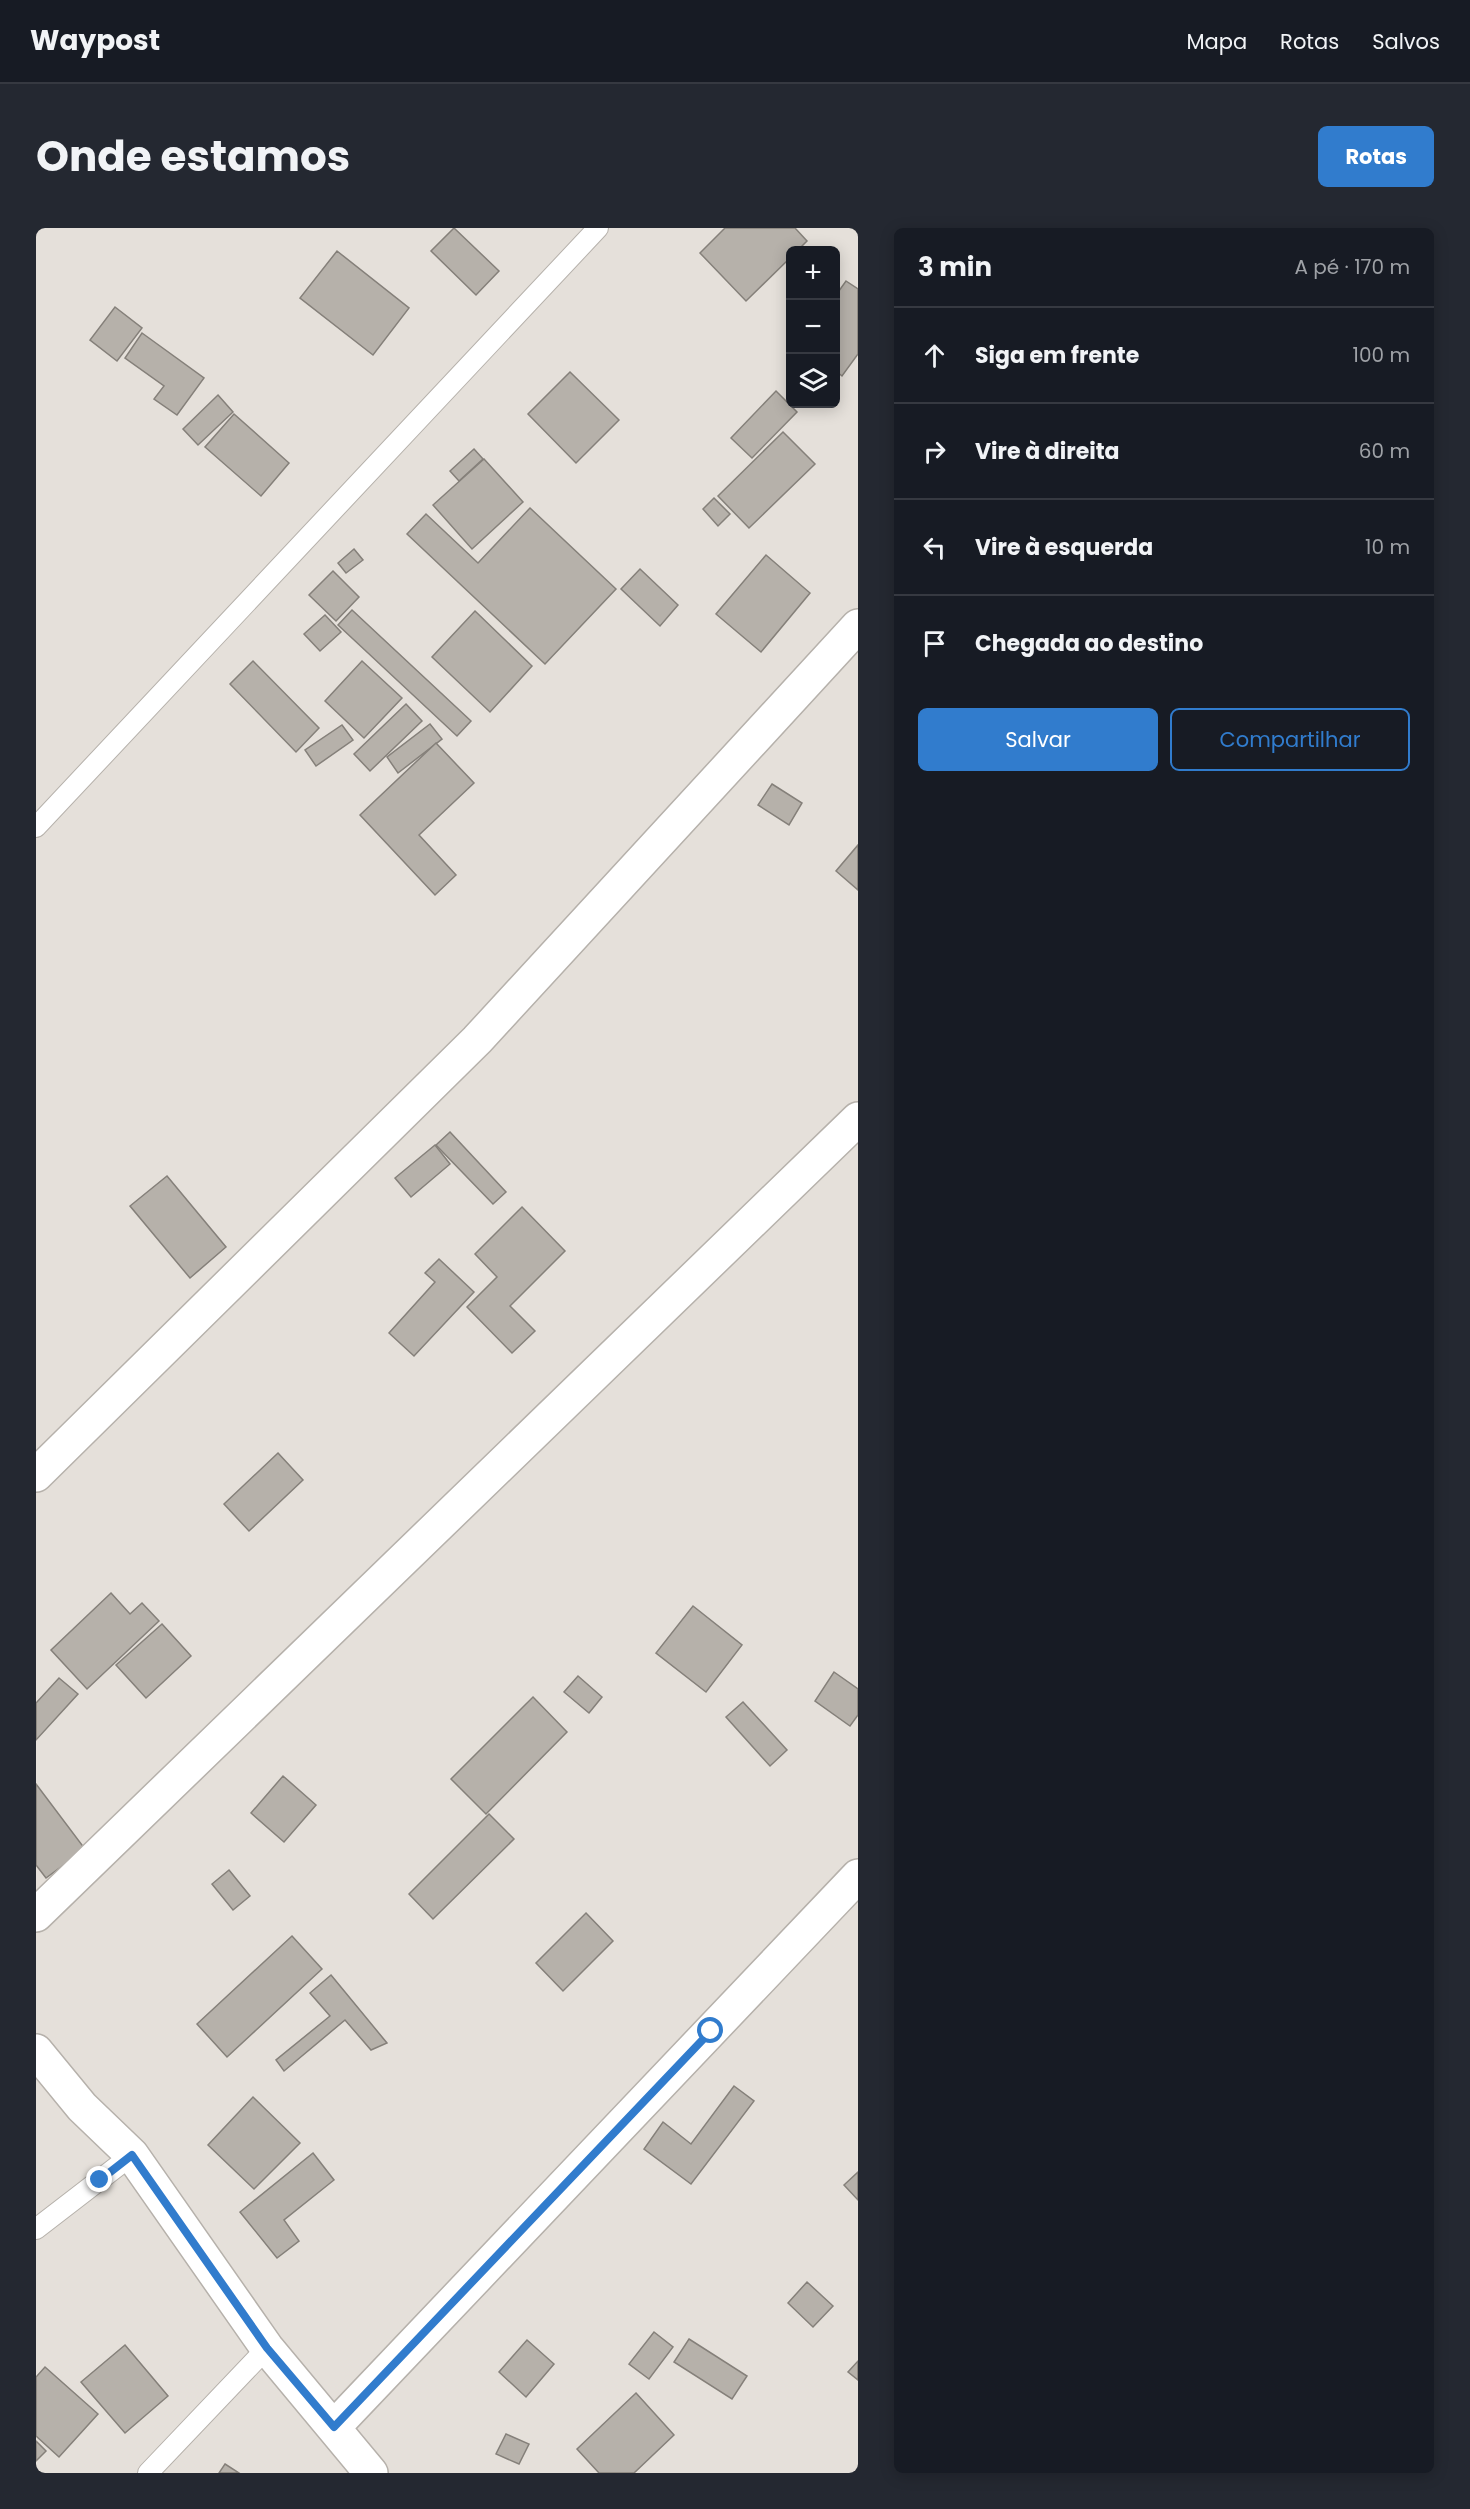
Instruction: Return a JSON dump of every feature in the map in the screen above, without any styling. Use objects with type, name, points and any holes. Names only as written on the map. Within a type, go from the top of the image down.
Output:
[{"type":"street","points":[[36,1475],[477,1040],[858,626]]},
{"type":"street","points":[[36,1915],[858,1119]]},
{"type":"street","points":[[334,2427],[858,1876]]},
{"type":"street","points":[[36,2051],[82,2107],[132,2155],[267,2348],[371,2473]]},
{"type":"lane","points":[[36,827],[598,228]]},
{"type":"lane","points":[[36,2229],[132,2155]]},
{"type":"lane","points":[[148,2473],[267,2348]]},
{"type":"building","points":[[454,228],[499,271],[476,295],[431,251]]},
{"type":"building","points":[[725,228],[795,228],[807,241],[802,246],[786,246],[786,262],[746,301],[700,253]]},
{"type":"building","points":[[337,251],[409,308],[373,355],[300,298]]},
{"type":"building","points":[[846,281],[858,289],[858,354],[842,376],[840,374],[840,289]]},
{"type":"building","points":[[115,307],[142,328],[117,361],[90,340]]},
{"type":"building","points":[[142,333],[204,378],[177,415],[154,399],[164,386],[125,358]]},
{"type":"building","points":[[570,372],[619,420],[576,463],[528,414]]},
{"type":"building","points":[[776,391],[786,401],[786,408],[793,408],[797,412],[752,458],[731,438]]},
{"type":"building","points":[[218,395],[233,412],[198,445],[183,429]]},
{"type":"building","points":[[234,414],[289,463],[261,496],[205,447]]},
{"type":"building","points":[[783,432],[815,464],[749,528],[718,496]]},
{"type":"building","points":[[474,449],[483,459],[459,481],[450,471]]},
{"type":"building","points":[[484,459],[523,502],[472,549],[433,505]]},
{"type":"building","points":[[714,498],[730,514],[718,526],[703,509]]},
{"type":"building","points":[[530,508],[616,589],[545,664],[407,534],[426,514],[478,563]]},
{"type":"building","points":[[354,549],[363,560],[346,573],[338,563]]},
{"type":"building","points":[[766,555],[810,593],[761,652],[716,614]]},
{"type":"building","points":[[640,569],[678,605],[660,626],[621,589]]},
{"type":"building","points":[[333,571],[359,597],[336,621],[309,595]]},
{"type":"building","points":[[352,610],[471,721],[457,736],[338,625]]},
{"type":"building","points":[[475,611],[532,666],[490,712],[432,657]]},
{"type":"building","points":[[325,615],[341,632],[320,651],[304,634]]},
{"type":"building","points":[[253,661],[319,728],[296,752],[230,684]]},
{"type":"building","points":[[362,661],[402,698],[364,738],[325,701]]},
{"type":"building","points":[[406,704],[422,721],[370,771],[354,754]]},
{"type":"building","points":[[430,724],[442,739],[398,773],[387,757]]},
{"type":"building","points":[[342,725],[353,740],[316,766],[305,750]]},
{"type":"building","points":[[436,743],[474,783],[419,835],[456,875],[435,895],[360,815]]},
{"type":"building","points":[[772,784],[802,803],[789,825],[758,805]]},
{"type":"building","points":[[858,845],[858,890],[836,871]]},
{"type":"building","points":[[450,1132],[506,1192],[493,1204],[436,1145]]},
{"type":"building","points":[[435,1145],[450,1164],[411,1197],[395,1178]]},
{"type":"building","points":[[167,1176],[226,1247],[190,1278],[130,1206]]},
{"type":"building","points":[[522,1207],[565,1251],[510,1306],[535,1331],[512,1353],[467,1307],[497,1277],[475,1254]]},
{"type":"building","points":[[439,1259],[474,1292],[414,1356],[389,1333],[435,1282],[425,1273]]},
{"type":"building","points":[[278,1453],[303,1480],[249,1531],[224,1504]]},
{"type":"building","points":[[111,1593],[130,1614],[142,1603],[159,1621],[87,1689],[51,1650]]},
{"type":"building","points":[[693,1606],[742,1645],[706,1692],[656,1653]]},
{"type":"building","points":[[162,1624],[191,1656],[146,1698],[116,1665]]},
{"type":"building","points":[[834,1672],[858,1689],[858,1715],[850,1726],[815,1701]]},
{"type":"building","points":[[578,1676],[602,1697],[589,1713],[564,1692]]},
{"type":"building","points":[[59,1678],[78,1694],[36,1740],[36,1703]]},
{"type":"building","points":[[533,1697],[567,1732],[486,1814],[451,1779]]},
{"type":"building","points":[[743,1702],[787,1750],[770,1766],[726,1717]]},
{"type":"building","points":[[283,1776],[316,1805],[284,1842],[251,1813]]},
{"type":"building","points":[[36,1784],[85,1849],[46,1878],[36,1865]]},
{"type":"building","points":[[489,1814],[514,1839],[433,1919],[409,1894]]},
{"type":"building","points":[[229,1870],[250,1896],[233,1910],[212,1884]]},
{"type":"building","points":[[586,1913],[613,1941],[563,1991],[536,1963]]},
{"type":"building","points":[[292,1936],[322,1969],[227,2057],[197,2024]]},
{"type":"building","points":[[331,1975],[387,2043],[371,2050],[345,2020],[284,2071],[276,2060],[330,2016],[310,1993]]},
{"type":"building","points":[[734,2086],[754,2101],[691,2184],[644,2149],[663,2122],[691,2144]]},
{"type":"building","points":[[253,2097],[300,2143],[254,2189],[208,2145]]},
{"type":"building","points":[[313,2153],[334,2180],[284,2220],[299,2241],[277,2258],[240,2212]]},
{"type":"building","points":[[858,2172],[858,2200],[844,2185]]},
{"type":"building","points":[[807,2282],[833,2306],[813,2327],[788,2303]]},
{"type":"building","points":[[654,2332],[673,2347],[649,2379],[629,2364]]},
{"type":"building","points":[[689,2339],[747,2376],[732,2399],[674,2362]]},
{"type":"building","points":[[527,2340],[554,2364],[526,2397],[499,2372]]},
{"type":"building","points":[[125,2345],[168,2396],[125,2433],[81,2382]]},
{"type":"building","points":[[858,2361],[858,2380],[848,2372]]},
{"type":"building","points":[[45,2367],[98,2414],[59,2457],[36,2436],[36,2377]]},
{"type":"building","points":[[636,2393],[674,2435],[634,2473],[599,2473],[577,2449]]},
{"type":"building","points":[[506,2434],[529,2444],[519,2464],[496,2454]]},
{"type":"building","points":[[36,2441],[46,2451],[36,2461]]},
{"type":"building","points":[[225,2464],[239,2473],[219,2473]]},
{"type":"route","points":[[100,2180],[132,2155],[267,2348],[334,2427],[711,2031]]}]
